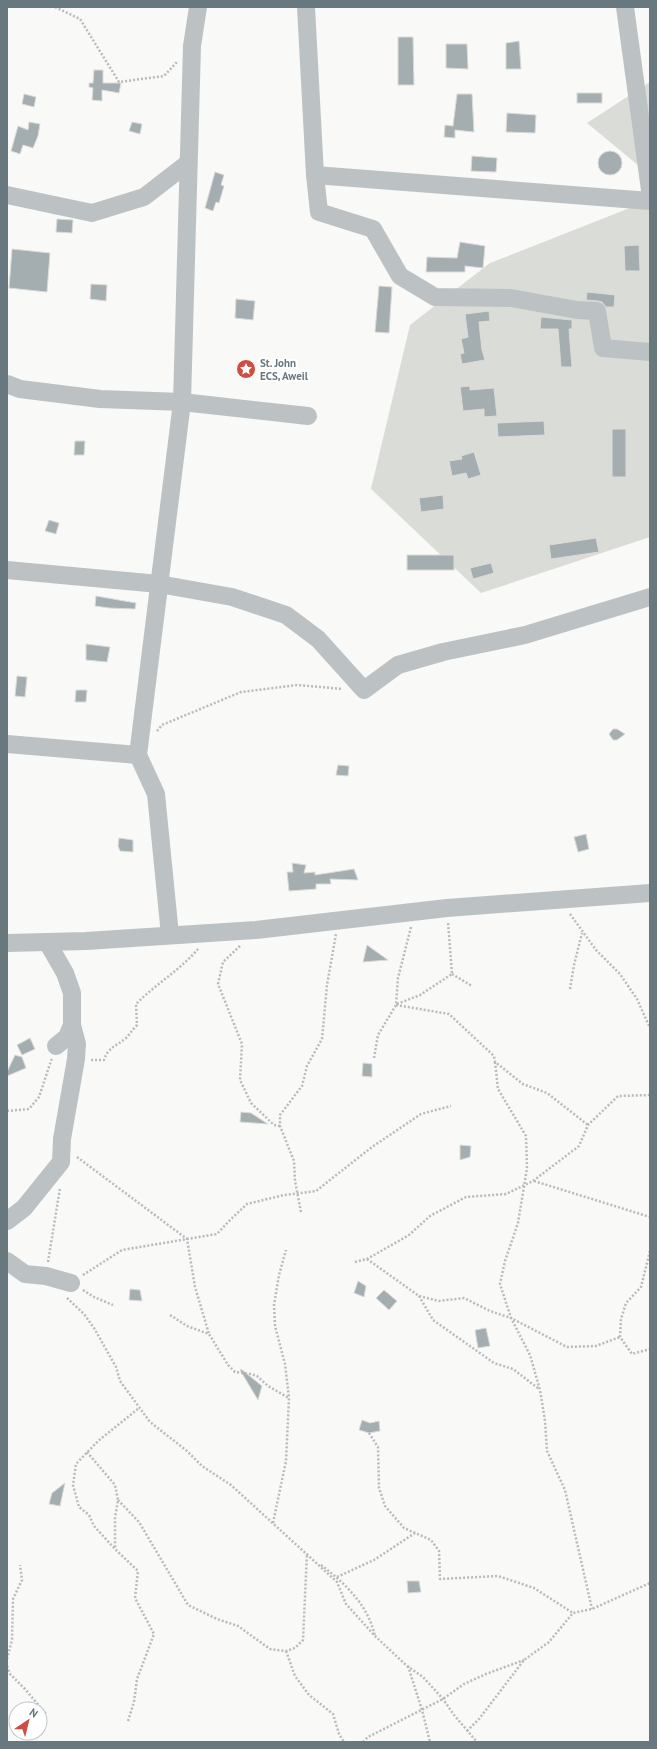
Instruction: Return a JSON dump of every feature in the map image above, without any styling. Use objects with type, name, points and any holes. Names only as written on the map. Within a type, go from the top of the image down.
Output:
[{"type":"street","points":[[170,935],[156,794],[138,756],[182,402],[192,46],[198,7]]},
{"type":"street","points":[[306,7],[315,175],[319,212],[374,229],[400,276],[435,297],[511,298],[577,310],[597,311],[602,348],[650,352]]},
{"type":"street","points":[[625,7],[650,190]]},
{"type":"street","points":[[7,195],[92,213],[144,197],[188,163]]},
{"type":"street","points":[[315,175],[650,201]]},
{"type":"street","points":[[7,384],[20,389],[100,399],[182,402],[308,416]]},
{"type":"street","points":[[7,570],[159,584],[232,597],[286,615],[318,639],[364,690],[398,665],[443,652],[525,635],[650,597]]},
{"type":"street","points":[[7,744],[138,756]]},
{"type":"street","points":[[7,943],[86,941],[256,930],[447,908],[559,898],[650,893]]},
{"type":"street","points":[[7,1221],[24,1208],[61,1162],[62,1139],[76,1059],[77,1044],[72,1025],[72,992],[65,972],[47,942]]},
{"type":"street","points":[[56,1046],[67,1037],[72,1025]]},
{"type":"street","points":[[7,1261],[25,1274],[46,1276],[68,1290]]},
{"type":"path","points":[[55,7],[80,19],[119,82],[164,76],[192,46]]},
{"type":"path","points":[[152,737],[162,725],[241,692],[297,685],[364,690]]},
{"type":"path","points":[[559,898],[582,933],[624,980],[637,999],[650,1028]]},
{"type":"path","points":[[447,908],[448,941],[452,974]]},
{"type":"path","points":[[374,1058],[378,1035],[396,1005],[398,978],[414,913]]},
{"type":"path","points":[[301,1212],[297,1193],[294,1161],[280,1126],[280,1115],[302,1086],[307,1066],[322,1039],[327,985],[338,920]]},
{"type":"path","points":[[256,930],[223,962],[218,984],[242,1044],[240,1080],[251,1103],[274,1125],[280,1126]]},
{"type":"path","points":[[76,1059],[104,1060],[111,1047],[126,1038],[137,1025],[136,1004],[147,993],[187,962],[212,932]]},
{"type":"path","points":[[570,990],[574,965],[582,933]]},
{"type":"path","points":[[452,974],[472,986]]},
{"type":"path","points":[[396,1005],[420,995],[452,974]]},
{"type":"path","points":[[396,1005],[449,1014],[494,1056],[498,1089],[526,1136],[527,1168],[518,1223],[505,1261],[500,1284],[511,1318],[530,1355],[540,1390],[545,1421],[547,1451],[565,1490],[592,1609]]},
{"type":"path","points":[[7,1110],[29,1109],[39,1097],[56,1046]]},
{"type":"path","points":[[495,1062],[523,1084],[547,1093],[588,1124]]},
{"type":"path","points":[[355,1262],[368,1259],[409,1235],[430,1216],[466,1197],[506,1194],[533,1181],[579,1146],[588,1124],[618,1096],[650,1095]]},
{"type":"path","points":[[68,1290],[122,1250],[217,1234],[247,1204],[284,1194],[316,1191],[372,1147],[420,1114],[451,1106]]},
{"type":"path","points":[[62,1139],[78,1158],[187,1239],[195,1287],[209,1334],[228,1365],[235,1372],[257,1376],[268,1386],[289,1398]]},
{"type":"path","points":[[533,1181],[650,1217]]},
{"type":"path","points":[[46,1276],[50,1238],[60,1185]]},
{"type":"path","points":[[273,1523],[286,1461],[289,1398],[285,1364],[275,1326],[274,1305],[279,1275],[286,1250]]},
{"type":"path","points":[[650,1252],[641,1287],[626,1303],[621,1319],[620,1337],[632,1354],[650,1349]]},
{"type":"path","points":[[368,1259],[419,1296],[439,1301],[464,1298],[490,1311],[511,1318],[567,1347],[596,1346],[620,1337]]},
{"type":"path","points":[[68,1290],[94,1297],[113,1305]]},
{"type":"path","points":[[68,1290],[94,1328],[116,1367],[120,1381],[150,1422],[187,1451],[202,1466],[231,1485],[273,1523],[288,1539],[337,1577],[351,1590],[372,1622],[375,1636]]},
{"type":"path","points":[[419,1296],[433,1320],[494,1363],[513,1369],[540,1390]]},
{"type":"path","points":[[170,1315],[187,1326],[209,1334]]},
{"type":"path","points":[[128,1721],[134,1702],[137,1679],[154,1634],[135,1598],[138,1571],[115,1549],[94,1526],[89,1515],[79,1507],[73,1485],[76,1464],[118,1424],[139,1408]]},
{"type":"path","points":[[369,1433],[378,1447],[378,1488],[385,1506],[404,1528],[431,1540],[439,1552],[440,1579],[498,1576],[534,1588],[574,1614]]},
{"type":"path","points":[[87,1452],[115,1485],[118,1500],[115,1518],[115,1549]]},
{"type":"path","points":[[118,1500],[139,1522],[188,1605],[217,1619],[238,1626],[270,1649],[286,1651],[295,1648],[303,1640],[307,1553]]},
{"type":"path","points":[[337,1577],[374,1560],[415,1533]]},
{"type":"path","points":[[307,1553],[337,1582],[346,1604],[375,1636],[407,1666],[423,1677],[443,1699],[477,1742]]},
{"type":"path","points":[[7,1659],[12,1640],[13,1599],[22,1580],[20,1565]]},
{"type":"path","points":[[363,1742],[368,1737],[443,1699],[464,1684],[524,1660],[549,1642],[574,1614],[592,1609],[650,1583]]},
{"type":"path","points":[[286,1651],[295,1676],[309,1695],[332,1714],[339,1734],[344,1742]]},
{"type":"path","points":[[467,1731],[479,1719],[524,1660]]},
{"type":"path","points":[[7,1666],[10,1674],[35,1701]]},
{"type":"path","points":[[407,1666],[422,1710],[430,1742]]},
{"type":"shaded area","points":[[650,82],[650,175],[587,123]]},
{"type":"shaded area","points":[[650,200],[650,537],[481,593],[371,489],[410,325],[490,263]]},
{"type":"building","points":[[398,37],[413,37],[414,85],[398,85]]},
{"type":"building","points":[[519,41],[521,69],[506,69],[506,43]]},
{"type":"building","points":[[446,44],[467,44],[468,69],[446,68]]},
{"type":"building","points":[[94,70],[103,70],[103,83],[121,83],[119,93],[102,90],[102,101],[92,100],[93,88],[89,87],[89,83],[93,83]]},
{"type":"building","points":[[577,93],[602,93],[602,103],[577,103]]},
{"type":"building","points":[[24,94],[36,97],[34,107],[22,104]]},
{"type":"building","points":[[457,94],[472,94],[474,132],[455,130],[455,138],[444,137],[445,125],[453,126]]},
{"type":"building","points":[[507,113],[536,115],[535,133],[506,132]]},
{"type":"building","points":[[29,122],[40,124],[38,136],[33,148],[23,145],[20,154],[11,151],[18,126],[28,130]]},
{"type":"building","points":[[132,122],[142,124],[140,134],[129,131]]},
{"type":"building","points":[[610,151],[619,154],[622,163],[619,172],[610,175],[601,172],[598,163],[601,154]]},
{"type":"building","points":[[472,156],[497,158],[496,172],[471,171]]},
{"type":"building","points":[[215,172],[224,175],[221,185],[224,186],[219,203],[216,202],[213,211],[205,208]]},
{"type":"building","points":[[57,219],[73,220],[72,233],[56,232]]},
{"type":"building","points":[[460,242],[485,246],[483,268],[465,266],[465,272],[426,272],[427,257],[457,258]]},
{"type":"building","points":[[639,245],[640,271],[625,271],[624,246]]},
{"type":"building","points":[[12,249],[50,253],[47,292],[9,288]]},
{"type":"building","points":[[91,284],[107,285],[106,301],[90,299]]},
{"type":"building","points":[[379,286],[392,287],[389,333],[375,332]]},
{"type":"building","points":[[587,292],[615,295],[614,307],[606,307],[602,302],[598,301],[586,300]]},
{"type":"building","points":[[236,299],[255,301],[253,320],[235,318]]},
{"type":"building","points":[[489,311],[490,321],[479,322],[482,350],[485,360],[462,364],[460,354],[464,353],[461,339],[468,337],[465,314]]},
{"type":"building","points":[[541,317],[572,320],[572,329],[569,329],[572,367],[561,367],[558,329],[540,329]]},
{"type":"building","points":[[470,386],[470,390],[494,388],[497,416],[484,417],[484,409],[463,411],[460,387]]},
{"type":"building","points":[[544,421],[545,435],[498,437],[497,423]]},
{"type":"building","points":[[612,429],[626,429],[626,477],[612,477]]},
{"type":"building","points":[[75,441],[85,441],[84,455],[74,455]]},
{"type":"building","points":[[474,452],[481,475],[468,479],[466,473],[452,476],[449,461],[462,459],[461,456]]},
{"type":"building","points":[[443,495],[444,509],[421,512],[419,498]]},
{"type":"building","points":[[49,520],[59,523],[56,534],[45,531]]},
{"type":"building","points":[[596,538],[599,552],[551,559],[549,545]]},
{"type":"building","points":[[407,555],[454,555],[454,570],[407,570]]},
{"type":"building","points":[[491,563],[494,573],[473,579],[470,568]]},
{"type":"building","points":[[96,596],[136,603],[135,609],[95,606]]},
{"type":"building","points":[[86,644],[110,647],[107,662],[86,660]]},
{"type":"building","points":[[17,676],[27,677],[25,697],[15,696]]},
{"type":"building","points":[[76,690],[87,690],[86,702],[75,702]]},
{"type":"building","points":[[613,729],[617,729],[625,734],[617,740],[613,740],[609,734]]},
{"type":"building","points":[[338,765],[349,766],[348,776],[336,775]]},
{"type":"building","points":[[586,834],[589,849],[578,852],[574,837]]},
{"type":"building","points":[[119,838],[133,840],[133,852],[120,851],[118,846]]},
{"type":"building","points":[[292,863],[306,865],[304,873],[315,872],[315,875],[354,869],[358,880],[330,879],[331,884],[316,884],[316,889],[289,891],[287,872],[293,872]]},
{"type":"building","points":[[367,945],[388,960],[363,962]]},
{"type":"building","points":[[30,1038],[35,1049],[22,1055],[17,1045]]},
{"type":"building","points":[[15,1055],[22,1057],[26,1068],[7,1076],[7,1072]]},
{"type":"building","points":[[363,1063],[372,1064],[372,1077],[362,1076]]},
{"type":"building","points":[[241,1112],[251,1113],[268,1124],[240,1122]]},
{"type":"building","points":[[460,1145],[471,1146],[470,1157],[460,1160]]},
{"type":"building","points":[[358,1281],[366,1286],[364,1297],[354,1293]]},
{"type":"building","points":[[130,1289],[140,1290],[142,1301],[129,1300]]},
{"type":"building","points":[[384,1290],[397,1301],[389,1310],[376,1298]]},
{"type":"building","points":[[486,1328],[490,1346],[478,1348],[475,1330]]},
{"type":"building","points":[[241,1369],[262,1386],[258,1400],[240,1370]]},
{"type":"building","points":[[362,1420],[370,1423],[379,1421],[380,1431],[369,1433],[359,1430]]},
{"type":"building","points":[[65,1483],[60,1506],[49,1504],[52,1493]]},
{"type":"building","points":[[407,1581],[419,1581],[421,1592],[408,1593]]},
{"type":"place","name":"St. John ECS, Aweil","points":[[246,369]]}]
